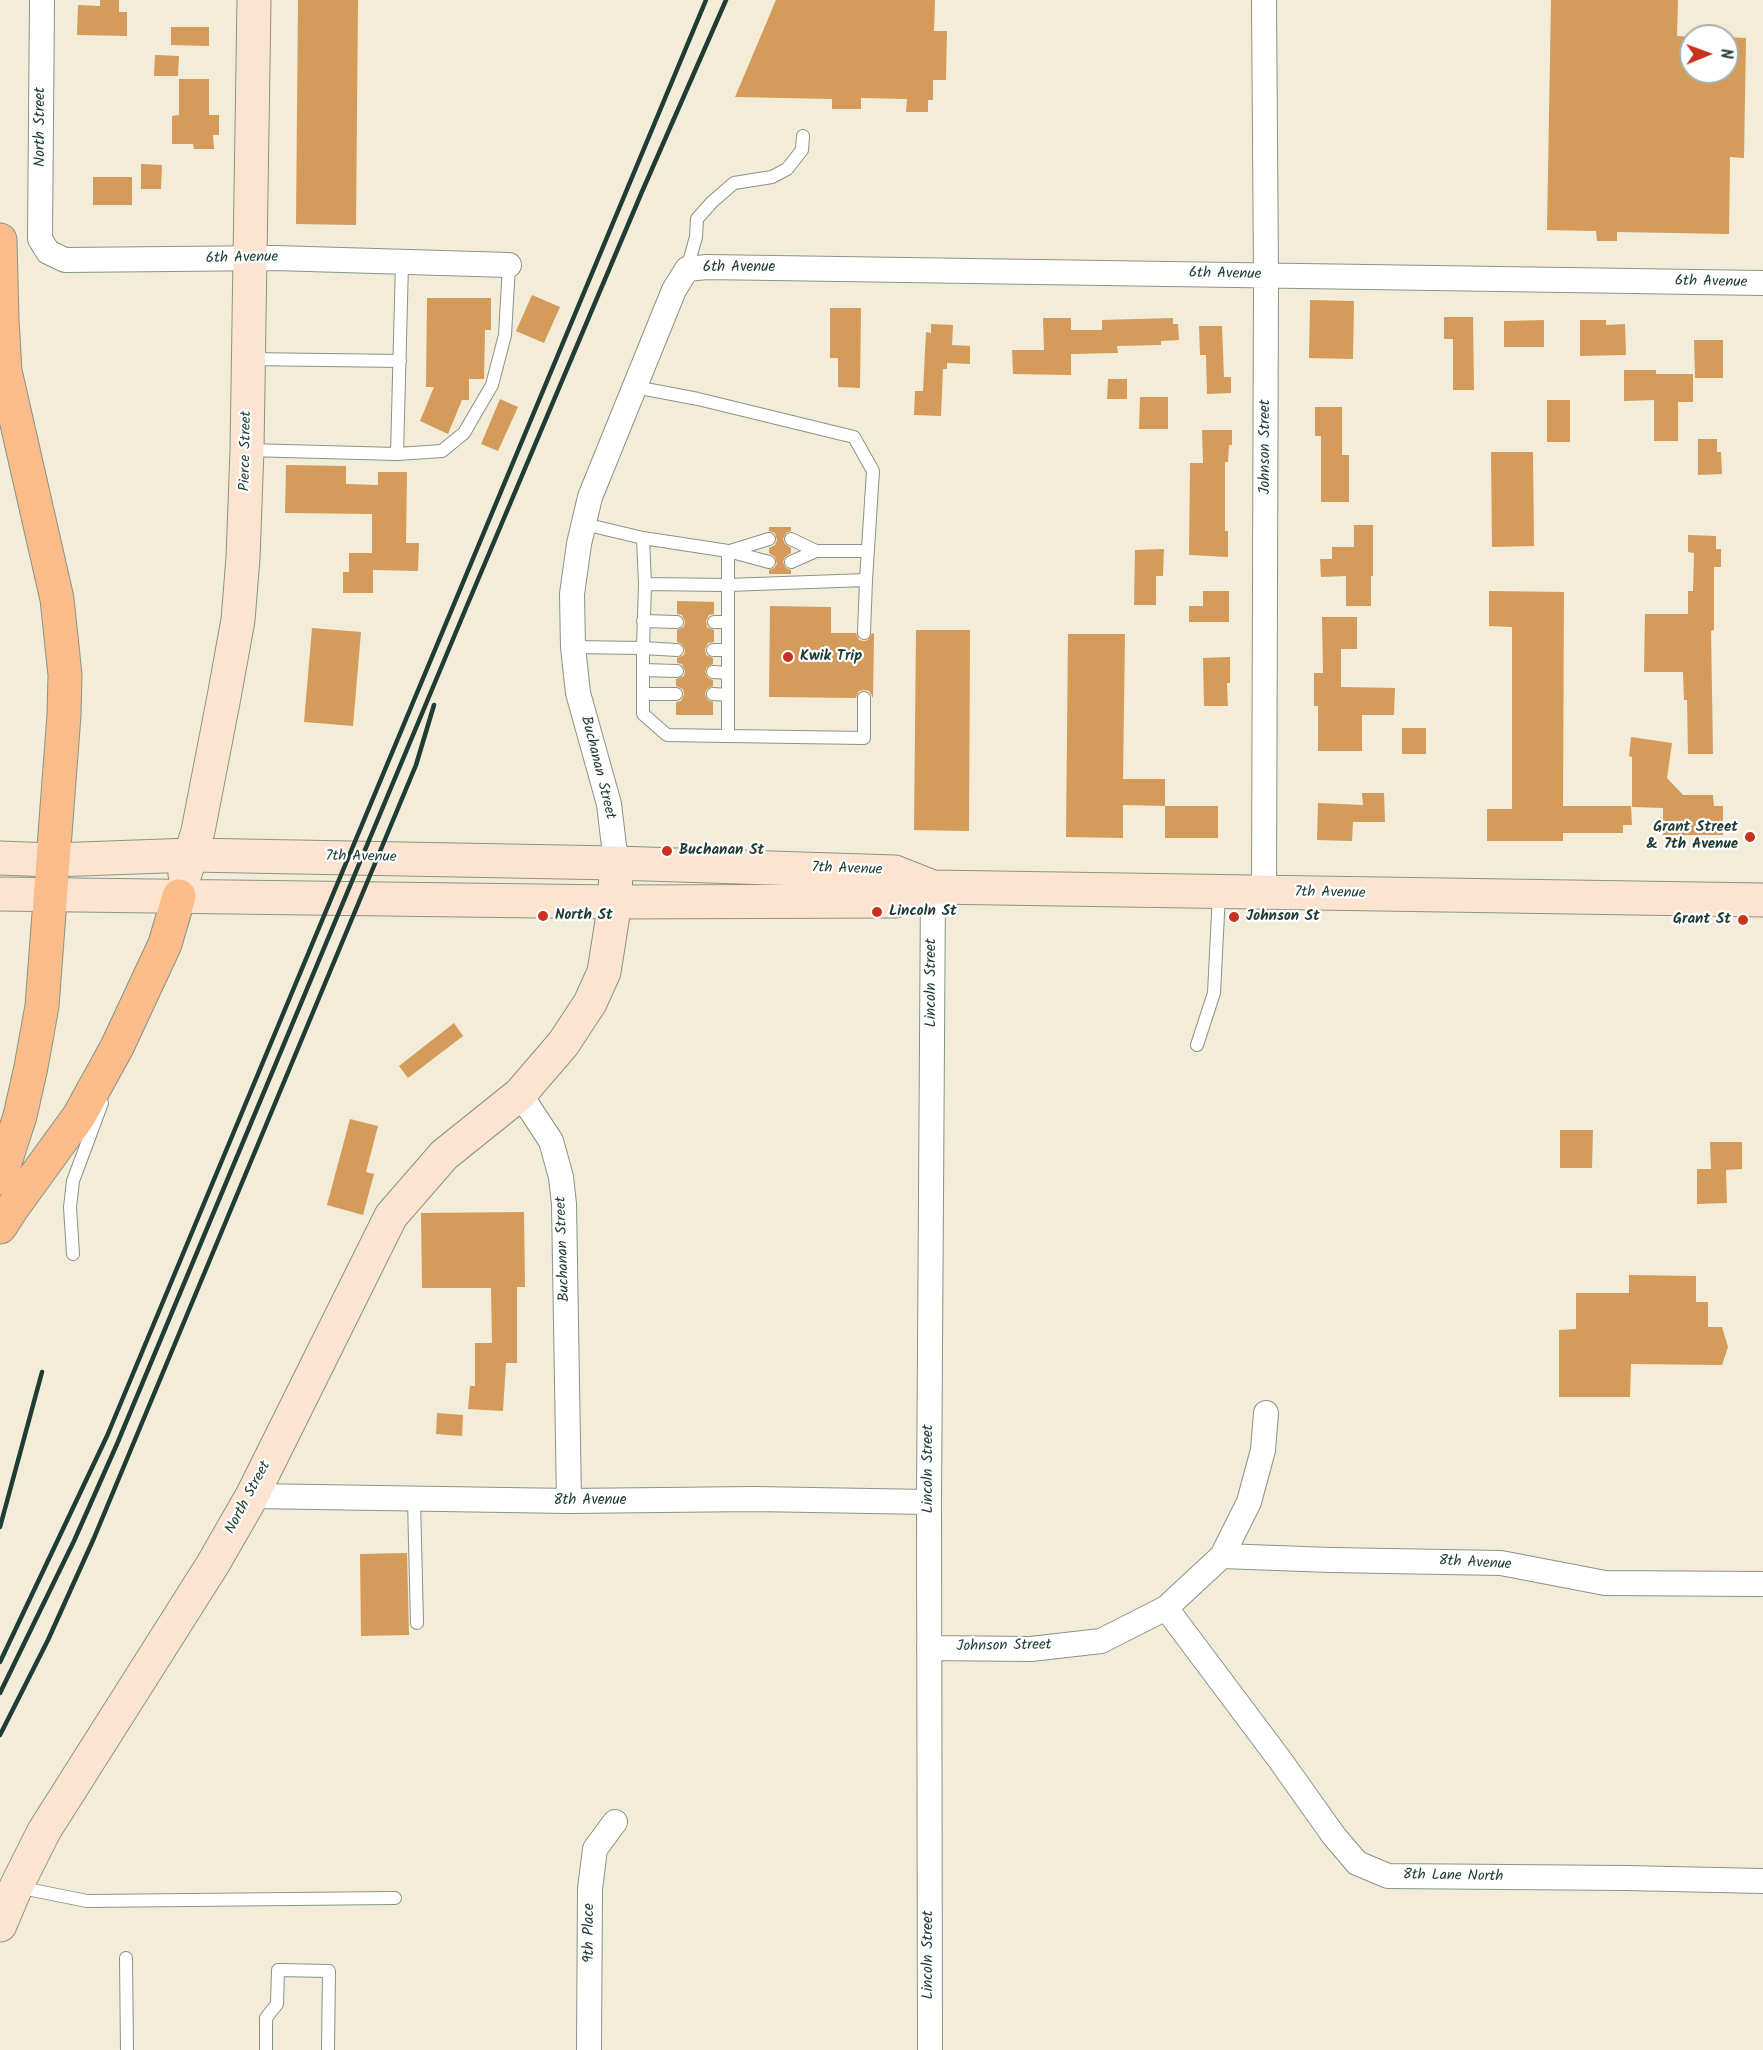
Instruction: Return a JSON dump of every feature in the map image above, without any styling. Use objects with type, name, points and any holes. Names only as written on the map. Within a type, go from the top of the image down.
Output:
[{"type":"highway","points":[[0,240],[5,371],[57,599],[65,675],[52,894],[42,1006],[32,1067],[20,1116],[0,1178]]},
{"type":"highway","points":[[0,1227],[80,1116],[117,1047],[165,944],[179,896]]},
{"type":"street","name":"North Street","points":[[42,0],[40,239],[48,252]]},
{"type":"street","name":"Pierce Street","points":[[179,896],[198,831],[238,620],[247,450],[254,0]]},
{"type":"street","name":"Johnson Street","points":[[1264,0],[1266,276],[1264,894]]},
{"type":"street","name":"6th Avenue","points":[[48,252],[65,260],[275,258],[509,265]]},
{"type":"street","name":"6th Avenue","points":[[687,269],[707,267],[1763,283]]},
{"type":"street","name":"Buchanan Street","points":[[569,1502],[564,1204],[561,1177],[551,1141],[520,1094],[563,1044],[590,1003],[603,972],[615,903],[616,863],[609,804],[578,693],[573,647],[572,594],[579,544],[590,497],[674,290],[687,269]]},
{"type":"street","name":"7th Avenue","points":[[0,858],[53,860],[191,855],[616,863],[895,872],[933,887],[1264,894],[1763,900]]},
{"type":"street","points":[[0,894],[615,903],[896,901],[933,887]]},
{"type":"street","name":"Lincoln Street","points":[[930,2050],[929,1502],[933,887]]},
{"type":"street","name":"North Street","points":[[6,1908],[44,1831],[213,1563],[252,1496],[391,1215],[444,1155],[520,1094]]},
{"type":"street","name":"Johnson Street","points":[[929,1648],[1031,1649],[1101,1641],[1166,1608],[1222,1556],[1249,1502],[1263,1450],[1266,1413]]},
{"type":"street","name":"8th Avenue","points":[[252,1496],[569,1502],[754,1499],[929,1502]]},
{"type":"street","name":"8th Avenue","points":[[1222,1556],[1501,1563],[1605,1583],[1763,1584]]},
{"type":"street","name":"8th Lane North","points":[[1166,1608],[1334,1836],[1357,1863],[1388,1876],[1763,1881]]},
{"type":"street","name":"9th Place","points":[[589,2050],[590,1889],[595,1849],[615,1822]]},
{"type":"lane","points":[[687,269],[696,237],[697,219],[734,183],[772,177],[787,169],[802,150],[803,136]]},
{"type":"lane","points":[[397,454],[402,263]]},
{"type":"lane","points":[[247,450],[397,454],[442,451],[464,433],[492,385],[505,335],[509,265]]},
{"type":"lane","points":[[249,359],[400,361]]},
{"type":"lane","points":[[635,387],[698,399],[854,437],[873,471],[864,633]]},
{"type":"lane","points":[[584,524],[643,538],[729,551],[769,562]]},
{"type":"lane","points":[[643,538],[644,714],[667,735],[864,738],[864,698]]},
{"type":"lane","points":[[791,538],[816,551]]},
{"type":"lane","points":[[729,551],[769,539]]},
{"type":"lane","points":[[728,736],[729,551]]},
{"type":"lane","points":[[790,562],[816,551],[868,551]]},
{"type":"lane","points":[[645,584],[728,585],[866,580]]},
{"type":"lane","points":[[643,621],[677,622]]},
{"type":"lane","points":[[714,622],[728,622]]},
{"type":"lane","points":[[573,647],[677,650]]},
{"type":"lane","points":[[713,650],[728,650]]},
{"type":"lane","points":[[643,670],[676,671]]},
{"type":"lane","points":[[713,672],[728,673]]},
{"type":"lane","points":[[643,694],[676,694]]},
{"type":"lane","points":[[713,694],[728,695]]},
{"type":"lane","points":[[1197,1045],[1214,993],[1219,893]]},
{"type":"lane","points":[[73,1254],[70,1207],[73,1181],[103,1101],[117,1047]]},
{"type":"lane","points":[[414,1500],[417,1623]]},
{"type":"lane","points":[[6,1908],[87,1901],[395,1898]]},
{"type":"lane","points":[[126,1958],[127,2050]]},
{"type":"lane","points":[[266,2050],[266,2018],[277,2004],[278,1970],[329,1971],[328,2050]]},
{"type":"building","points":[[100,0],[119,0],[119,12],[127,12],[127,36],[77,35],[78,5],[100,6]]},
{"type":"building","points":[[298,0],[358,0],[356,225],[296,224]]},
{"type":"building","points":[[776,0],[935,0],[934,31],[947,31],[946,80],[933,80],[933,100],[928,100],[928,112],[906,112],[907,99],[861,98],[861,109],[832,109],[832,99],[735,97]]},
{"type":"building","points":[[1551,0],[1678,0],[1679,84],[1739,84],[1739,38],[1746,38],[1744,158],[1730,157],[1729,234],[1617,232],[1617,241],[1597,241],[1596,231],[1547,230]]},
{"type":"building","points":[[171,27],[209,27],[209,46],[171,45]]},
{"type":"building","points":[[155,55],[179,56],[178,76],[154,76]]},
{"type":"building","points":[[179,79],[209,79],[209,115],[219,115],[219,135],[213,135],[214,149],[194,149],[193,144],[172,144],[172,116],[179,115]]},
{"type":"building","points":[[141,164],[162,165],[161,189],[141,189]]},
{"type":"building","points":[[93,177],[132,177],[132,205],[93,205]]},
{"type":"building","points":[[532,295],[560,307],[544,343],[516,331]]},
{"type":"building","points":[[427,298],[491,298],[491,330],[485,330],[484,379],[469,379],[469,400],[462,400],[448,434],[420,421],[434,387],[426,387]]},
{"type":"building","points":[[1310,300],[1354,301],[1353,359],[1309,358]]},
{"type":"building","points":[[830,308],[861,308],[860,388],[838,387],[838,358],[830,358]]},
{"type":"building","points":[[1444,317],[1473,317],[1474,390],[1453,390],[1453,339],[1444,339]]},
{"type":"building","points":[[1043,318],[1071,318],[1071,330],[1102,330],[1102,320],[1173,318],[1173,324],[1178,324],[1179,340],[1161,341],[1161,345],[1117,346],[1118,353],[1071,354],[1071,375],[1013,374],[1012,350],[1044,350]]},
{"type":"building","points":[[1544,320],[1544,347],[1504,347],[1504,321]]},
{"type":"building","points":[[1580,320],[1606,320],[1606,325],[1625,324],[1626,355],[1580,356]]},
{"type":"building","points":[[931,324],[953,325],[952,345],[970,346],[970,364],[947,363],[947,369],[943,369],[941,416],[914,415],[915,391],[923,391],[926,332],[931,333]]},
{"type":"building","points":[[1199,326],[1222,326],[1224,377],[1231,377],[1231,393],[1207,394],[1206,355],[1200,355]]},
{"type":"building","points":[[1694,340],[1723,340],[1723,378],[1695,378]]},
{"type":"building","points":[[1624,370],[1656,370],[1656,374],[1693,374],[1693,402],[1678,402],[1678,441],[1654,441],[1654,400],[1624,401]]},
{"type":"building","points":[[1108,379],[1127,379],[1127,399],[1107,399]]},
{"type":"building","points":[[1140,397],[1168,397],[1168,429],[1139,429]]},
{"type":"building","points":[[500,399],[518,407],[498,451],[481,444]]},
{"type":"building","points":[[1547,400],[1570,400],[1570,442],[1547,442]]},
{"type":"building","points":[[1315,407],[1342,407],[1342,455],[1349,455],[1349,502],[1321,502],[1321,436],[1315,436]]},
{"type":"building","points":[[1202,430],[1232,430],[1232,445],[1229,445],[1228,462],[1225,462],[1225,531],[1228,531],[1228,557],[1189,555],[1190,463],[1203,463]]},
{"type":"building","points":[[1698,439],[1717,439],[1717,452],[1721,452],[1722,474],[1698,475]]},
{"type":"building","points":[[1491,452],[1533,452],[1534,546],[1492,547]]},
{"type":"building","points":[[286,465],[346,466],[346,484],[378,485],[378,472],[407,472],[406,543],[419,543],[418,571],[373,570],[373,593],[343,593],[343,572],[349,572],[349,553],[372,553],[372,514],[285,513]]},
{"type":"building","points":[[1354,525],[1373,525],[1371,606],[1346,606],[1346,576],[1321,577],[1320,559],[1332,559],[1332,547],[1354,547]]},
{"type":"building","points":[[769,527],[791,527],[791,531],[786,533],[783,539],[785,544],[791,548],[791,553],[785,557],[783,562],[786,568],[791,570],[791,574],[769,574],[769,570],[777,564],[775,557],[769,553],[769,548],[775,545],[777,540],[775,533],[769,531]]},
{"type":"building","points":[[1688,535],[1716,536],[1716,549],[1721,549],[1721,567],[1714,567],[1714,630],[1711,631],[1713,754],[1688,754],[1687,700],[1684,700],[1683,672],[1644,672],[1645,614],[1688,614],[1688,591],[1693,591],[1694,553],[1688,552]]},
{"type":"building","points":[[1164,549],[1163,576],[1156,576],[1156,605],[1134,605],[1135,550]]},
{"type":"building","points":[[1203,591],[1229,591],[1229,622],[1189,622],[1189,606],[1203,606]]},
{"type":"building","points":[[1489,591],[1564,592],[1563,806],[1631,806],[1632,825],[1623,825],[1623,833],[1563,833],[1563,841],[1487,841],[1487,809],[1512,809],[1512,627],[1489,626]]},
{"type":"building","points":[[677,601],[714,602],[714,614],[709,615],[706,621],[707,627],[714,630],[714,642],[708,643],[705,649],[706,655],[713,658],[713,664],[707,667],[705,672],[708,678],[713,680],[713,686],[707,689],[705,694],[708,700],[713,702],[713,715],[676,715],[676,702],[681,701],[684,695],[683,689],[676,686],[676,679],[684,676],[685,671],[682,664],[677,663],[677,658],[684,655],[685,650],[682,644],[677,642],[677,630],[684,627],[685,622],[682,615],[677,614]]},
{"type":"building","points":[[770,606],[831,607],[831,633],[856,633],[859,640],[864,641],[868,640],[872,633],[874,634],[873,698],[869,691],[865,690],[859,691],[856,698],[769,697]]},
{"type":"building","points":[[1322,617],[1357,617],[1357,649],[1341,649],[1341,687],[1395,688],[1394,715],[1362,715],[1362,751],[1318,751],[1318,706],[1314,706],[1314,673],[1323,673]]},
{"type":"building","points":[[312,628],[361,632],[353,726],[304,722]]},
{"type":"building","points":[[916,630],[970,630],[969,831],[914,830]]},
{"type":"building","points":[[1068,634],[1125,634],[1123,779],[1165,779],[1165,806],[1123,805],[1123,838],[1066,837]]},
{"type":"building","points":[[1230,657],[1230,683],[1227,683],[1228,706],[1204,706],[1203,658]]},
{"type":"building","points":[[1402,728],[1426,728],[1426,754],[1402,754]]},
{"type":"building","points":[[1631,737],[1672,743],[1667,778],[1683,795],[1713,795],[1714,806],[1723,806],[1723,835],[1663,835],[1663,808],[1632,807],[1632,757],[1629,756]]},
{"type":"building","points":[[1362,793],[1384,793],[1385,822],[1353,822],[1352,841],[1317,840],[1318,803],[1363,805]]},
{"type":"building","points":[[1165,806],[1218,806],[1218,838],[1165,838]]},
{"type":"building","points":[[454,1023],[463,1036],[408,1078],[399,1066]]},
{"type":"building","points":[[350,1119],[378,1126],[366,1172],[374,1174],[363,1215],[327,1205]]},
{"type":"building","points":[[1560,1130],[1593,1130],[1592,1168],[1560,1168]]},
{"type":"building","points":[[1710,1142],[1742,1142],[1742,1169],[1726,1170],[1727,1203],[1697,1204],[1697,1169],[1711,1169]]},
{"type":"building","points":[[524,1212],[525,1287],[517,1287],[517,1363],[506,1363],[503,1411],[468,1409],[470,1386],[475,1386],[475,1343],[492,1343],[491,1288],[422,1288],[421,1213]]},
{"type":"building","points":[[1629,1275],[1696,1276],[1696,1302],[1708,1302],[1708,1327],[1722,1327],[1728,1347],[1722,1365],[1631,1364],[1630,1397],[1559,1397],[1559,1330],[1576,1329],[1576,1293],[1629,1293]]},
{"type":"building","points":[[437,1413],[463,1415],[462,1436],[436,1434]]},
{"type":"building","points":[[407,1553],[409,1635],[361,1636],[360,1554]]},
{"type":"railway","points":[[0,1662],[107,1436],[706,0]]},
{"type":"railway","points":[[0,1693],[74,1541],[117,1444],[466,608],[641,194],[726,0]]},
{"type":"railway","points":[[0,1735],[48,1640],[94,1538],[416,765],[434,705]]},
{"type":"railway","points":[[0,1527],[42,1372]]},
{"type":"place","name":"Kwik Trip","points":[[788,657]]},
{"type":"place","name":"Grant Street & 7th Avenue","points":[[1750,837]]},
{"type":"place","name":"Buchanan St","points":[[667,851]]},
{"type":"place","name":"Lincoln St","points":[[877,912]]},
{"type":"place","name":"North St","points":[[543,916]]},
{"type":"place","name":"Johnson St","points":[[1234,917]]},
{"type":"place","name":"Grant St","points":[[1743,920]]}]
